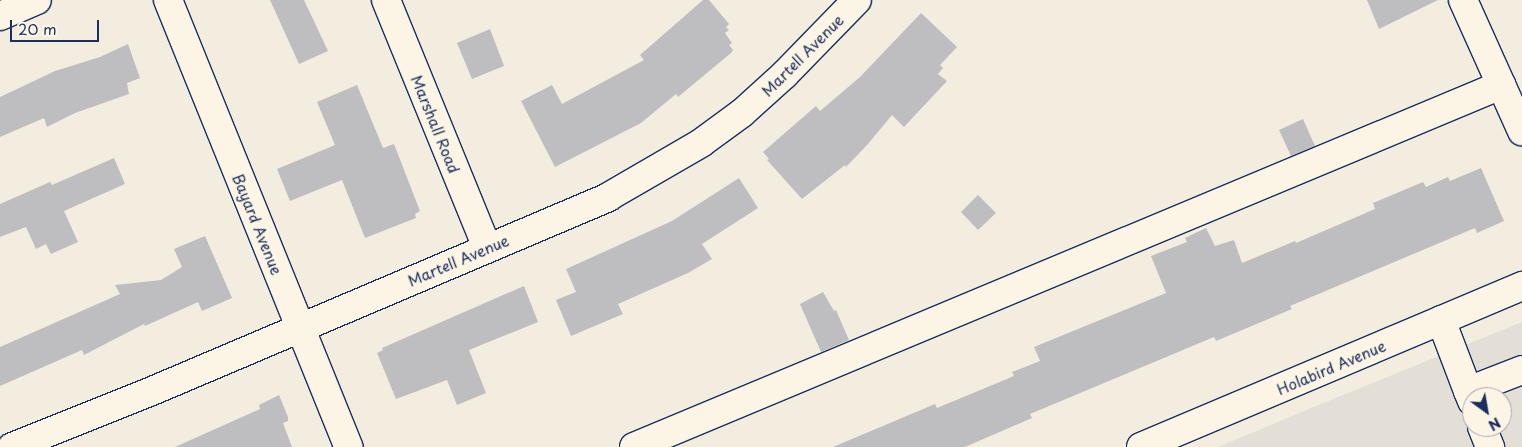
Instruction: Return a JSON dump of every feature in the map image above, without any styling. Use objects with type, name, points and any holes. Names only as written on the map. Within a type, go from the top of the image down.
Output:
[{"type":"street","points":[[0,16],[37,0]]},
{"type":"street","name":"Bayard Avenue","points":[[168,0],[349,447]]},
{"type":"street","name":"Marshall Road","points":[[386,0],[487,247]]},
{"type":"street","name":"Martell Avenue","points":[[12,447],[152,391],[300,326],[608,197],[701,143],[742,113],[785,74],[858,0]]},
{"type":"street","points":[[634,447],[1515,107],[1463,0]]},
{"type":"street","name":"Holabird Avenue","points":[[1141,447],[1522,286]]},
{"type":"street","points":[[1441,320],[1467,387]]},
{"type":"street","points":[[1488,387],[1522,370]]},
{"type":"shaded area","points":[[1522,322],[1522,447],[1218,447],[1304,411]]},
{"type":"building","points":[[270,0],[304,0],[328,51],[299,64]]},
{"type":"building","points":[[703,0],[709,0],[729,24],[726,27],[729,30],[725,33],[732,43],[729,45],[733,50],[731,53],[678,97],[676,94],[641,123],[555,167],[521,101],[552,85],[562,104],[644,60],[640,55]]},
{"type":"building","points":[[1367,0],[1438,0],[1379,29]]},
{"type":"building","points":[[921,13],[957,47],[940,65],[943,68],[938,74],[947,81],[904,127],[892,115],[846,167],[845,165],[802,199],[767,160],[769,159],[763,152],[816,106],[820,111],[860,77]]},
{"type":"building","points":[[490,29],[504,66],[472,79],[457,43]]},
{"type":"building","points":[[128,44],[140,78],[127,83],[129,94],[75,113],[47,127],[44,118],[0,137],[0,97],[55,71],[100,57]]},
{"type":"building","points":[[357,85],[383,148],[394,144],[420,211],[415,214],[416,218],[365,238],[342,180],[290,201],[277,169],[335,145],[317,102]]},
{"type":"building","points":[[1303,119],[1315,146],[1291,156],[1279,130]]},
{"type":"building","points":[[114,158],[125,184],[64,211],[78,242],[51,254],[46,244],[36,249],[26,227],[0,237],[0,204],[50,182],[52,185]]},
{"type":"building","points":[[1481,168],[1504,221],[1477,233],[1475,228],[1290,306],[1292,309],[1216,341],[1214,337],[1030,414],[1032,418],[965,447],[833,447],[935,404],[937,408],[1014,376],[1012,372],[1040,361],[1034,347],[1166,293],[1151,256],[1187,242],[1185,238],[1206,228],[1215,246],[1234,240],[1242,263],[1295,241],[1296,243],[1375,209],[1373,203],[1423,182],[1426,187],[1448,177],[1450,181]]},
{"type":"building","points":[[739,178],[758,208],[702,244],[712,259],[688,273],[618,304],[623,314],[571,336],[556,300],[576,292],[566,269],[672,221]]},
{"type":"building","points":[[978,195],[996,213],[978,230],[961,212]]},
{"type":"building","points":[[205,236],[232,298],[202,311],[198,302],[145,326],[144,324],[84,355],[82,350],[0,386],[0,347],[120,294],[115,285],[161,280],[182,267],[174,249]]},
{"type":"building","points":[[524,286],[538,322],[469,350],[486,393],[457,405],[447,380],[396,399],[377,353],[383,350],[382,348]]},
{"type":"building","points":[[823,292],[834,311],[836,310],[849,340],[821,352],[800,304]]},
{"type":"building","points":[[279,395],[288,417],[288,421],[283,423],[292,447],[175,447],[260,409],[259,405]]}]
